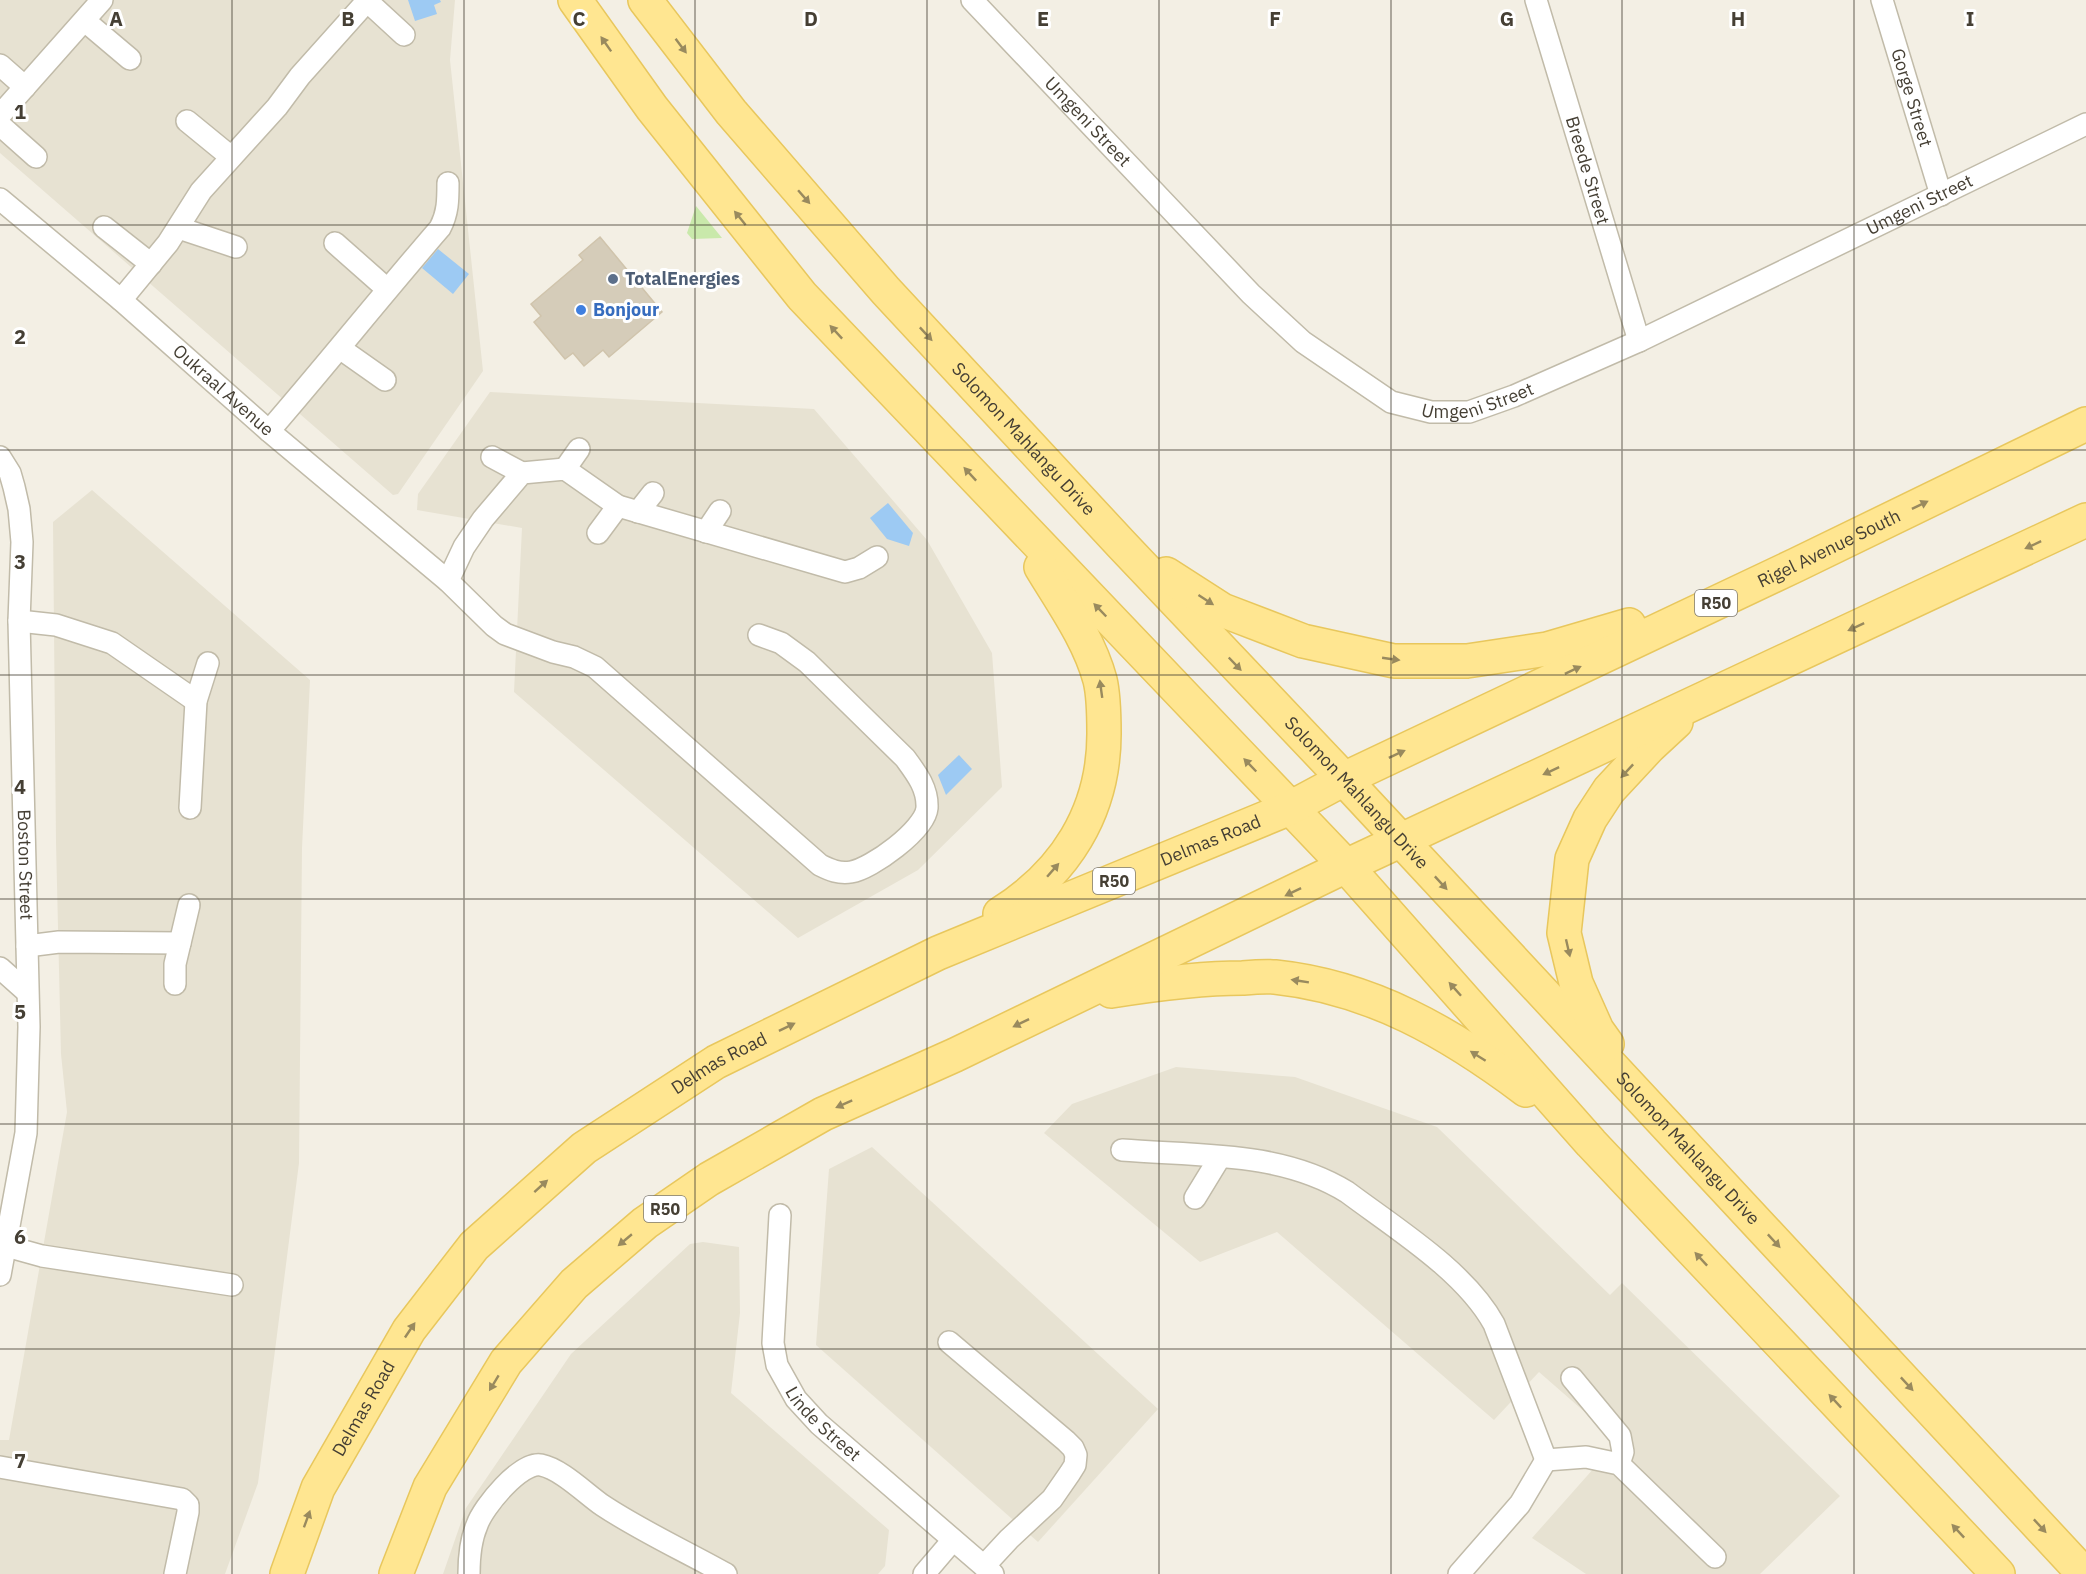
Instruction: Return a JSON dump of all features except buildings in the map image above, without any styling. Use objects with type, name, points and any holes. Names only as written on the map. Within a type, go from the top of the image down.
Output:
[{"type":"main road","points":[[575,0],[652,108],[802,296],[1346,866],[1591,1143],[1998,1574]]},
{"type":"main road","name":"Solomon Mahlangu Drive","points":[[645,0],[731,112],[886,291],[2084,1574]]},
{"type":"main road","name":"Rigel Avenue South","points":[[1344,779],[1796,565],[2086,424]]},
{"type":"main road","points":[[938,953],[1020,902],[1055,868],[1080,834],[1090,812],[1104,758],[1104,720],[1100,680],[1079,631],[1011,516]]},
{"type":"main road","name":"R50","points":[[396,1574],[430,1486],[506,1362],[574,1284],[636,1231],[709,1179],[823,1114],[955,1054],[1346,866],[2086,520]]},
{"type":"main road","points":[[1122,545],[1222,610],[1303,641],[1394,661],[1467,662],[1547,649],[1606,633],[1796,565]]},
{"type":"main road","points":[[1656,1114],[1597,1030],[1576,983],[1564,933],[1572,859],[1590,819],[1609,790],[1649,747],[1699,701]]},
{"type":"main road","name":"Delmas Road","points":[[287,1574],[318,1488],[409,1330],[474,1246],[584,1148],[716,1062],[938,953],[1290,808],[1344,779]]},
{"type":"main road","points":[[1074,998],[1151,984],[1224,978],[1273,977],[1327,986],[1379,1002],[1436,1030],[1486,1060],[1591,1143]]},
{"type":"street","points":[[0,115],[102,0]]},
{"type":"street","name":"Umgeni Street","points":[[972,0],[1285,327],[1303,342],[1391,402],[1431,412],[1470,412],[1514,396],[1639,341],[2086,124]]},
{"type":"street","name":"Breede Street","points":[[1536,0],[1639,341]]},
{"type":"street","name":"Gorge Street","points":[[1882,0],[1941,195]]},
{"type":"street","points":[[120,300],[179,228],[201,191],[368,1],[404,34]]},
{"type":"street","points":[[85,21],[130,59]]},
{"type":"street","points":[[0,65],[25,87]]},
{"type":"street","points":[[187,121],[231,157]]},
{"type":"street","points":[[0,125],[36,157]]},
{"type":"street","points":[[270,431],[440,228],[446,218],[448,208],[448,183]]},
{"type":"street","name":"Oukraal Avenue","points":[[0,199],[448,581],[494,626],[506,634],[553,652],[574,657],[596,667],[820,866],[833,872],[844,873],[865,868],[918,827],[927,808],[924,788],[905,758],[807,662],[780,643],[759,635]]},
{"type":"street","points":[[104,227],[151,264]]},
{"type":"street","points":[[179,228],[236,247]]},
{"type":"street","points":[[335,243],[387,289]]},
{"type":"street","points":[[340,349],[386,380]]},
{"type":"street","points":[[566,469],[579,449]]},
{"type":"street","name":"Boston Street","points":[[0,457],[10,474],[19,509],[22,542],[19,621],[28,1027],[26,1133],[0,1275]]},
{"type":"street","points":[[492,457],[522,473],[566,469],[618,506],[845,572],[859,568],[878,557]]},
{"type":"street","points":[[448,581],[464,547],[483,519],[522,473]]},
{"type":"street","points":[[638,512],[653,493]]},
{"type":"street","points":[[598,533],[618,506]]},
{"type":"street","points":[[706,532],[720,511]]},
{"type":"street","points":[[19,621],[56,626],[112,643],[196,701]]},
{"type":"street","points":[[190,808],[196,701],[208,663]]},
{"type":"street","points":[[175,984],[175,964],[189,905]]},
{"type":"street","points":[[27,946],[59,942],[180,943]]},
{"type":"street","points":[[0,968],[27,992]]},
{"type":"street","points":[[1122,1150],[1220,1157],[1275,1164],[1305,1171],[1347,1192],[1448,1269],[1486,1310],[1494,1324],[1546,1460]]},
{"type":"street","points":[[1195,1198],[1220,1157]]},
{"type":"street","name":"Linde Street","points":[[780,1215],[773,1343],[777,1365],[786,1384],[803,1408],[819,1424],[989,1570]]},
{"type":"street","points":[[6,1246],[42,1256],[232,1285]]},
{"type":"street","points":[[949,1342],[1066,1441],[1076,1455],[1075,1465],[1052,1499],[1009,1539],[989,1570]]},
{"type":"street","points":[[1572,1378],[1620,1436],[1623,1452],[1619,1464]]},
{"type":"street","points":[[1546,1460],[1586,1457],[1619,1464],[1715,1557]]},
{"type":"street","points":[[1459,1574],[1520,1504],[1546,1460]]},
{"type":"street","points":[[469,1574],[469,1551],[477,1522],[497,1494],[518,1473],[529,1466],[540,1464],[556,1471],[620,1516],[726,1574]]},
{"type":"street","points":[[0,1467],[182,1499],[188,1505],[188,1512],[175,1574]]},
{"type":"street","points":[[924,1574],[953,1540]]},
{"type":"shaded area","points":[[0,0],[455,0],[450,60],[483,371],[398,494],[393,495],[0,153]]},
{"type":"shaded area","points":[[490,392],[814,409],[927,540],[992,653],[1002,787],[918,870],[798,938],[514,692],[522,528],[417,510],[418,494]]},
{"type":"shaded area","points":[[92,490],[310,680],[302,848],[299,1163],[258,1483],[225,1574],[0,1574],[0,1440],[9,1440],[67,1112],[61,1054],[56,842],[53,522]]},
{"type":"shaded area","points":[[1176,1067],[1295,1077],[1437,1127],[1610,1295],[1622,1283],[1840,1496],[1760,1574],[1586,1574],[1532,1538],[1618,1441],[1539,1372],[1494,1420],[1277,1232],[1200,1262],[1044,1133],[1072,1104]]},
{"type":"shaded area","points":[[872,1147],[1158,1409],[1038,1542],[816,1345],[829,1169]]},
{"type":"shaded area","points":[[703,1242],[739,1247],[740,1313],[731,1393],[889,1530],[885,1566],[878,1574],[443,1574],[466,1508],[571,1354],[690,1244]]},
{"type":"green space","points":[[696,206],[722,238],[692,239],[687,233]]},
{"type":"water","points":[[408,0],[440,0],[441,2],[434,5],[437,14],[415,21]]},
{"type":"water","points":[[438,249],[469,274],[453,294],[422,268]]},
{"type":"water","points":[[888,503],[913,533],[909,546],[887,539],[870,518]]},
{"type":"water","points":[[959,755],[972,769],[946,795],[938,775]]},
{"type":"place","name":"TotalEnergies","points":[[613,279]]},
{"type":"place","name":"Bonjour","points":[[581,310]]}]
